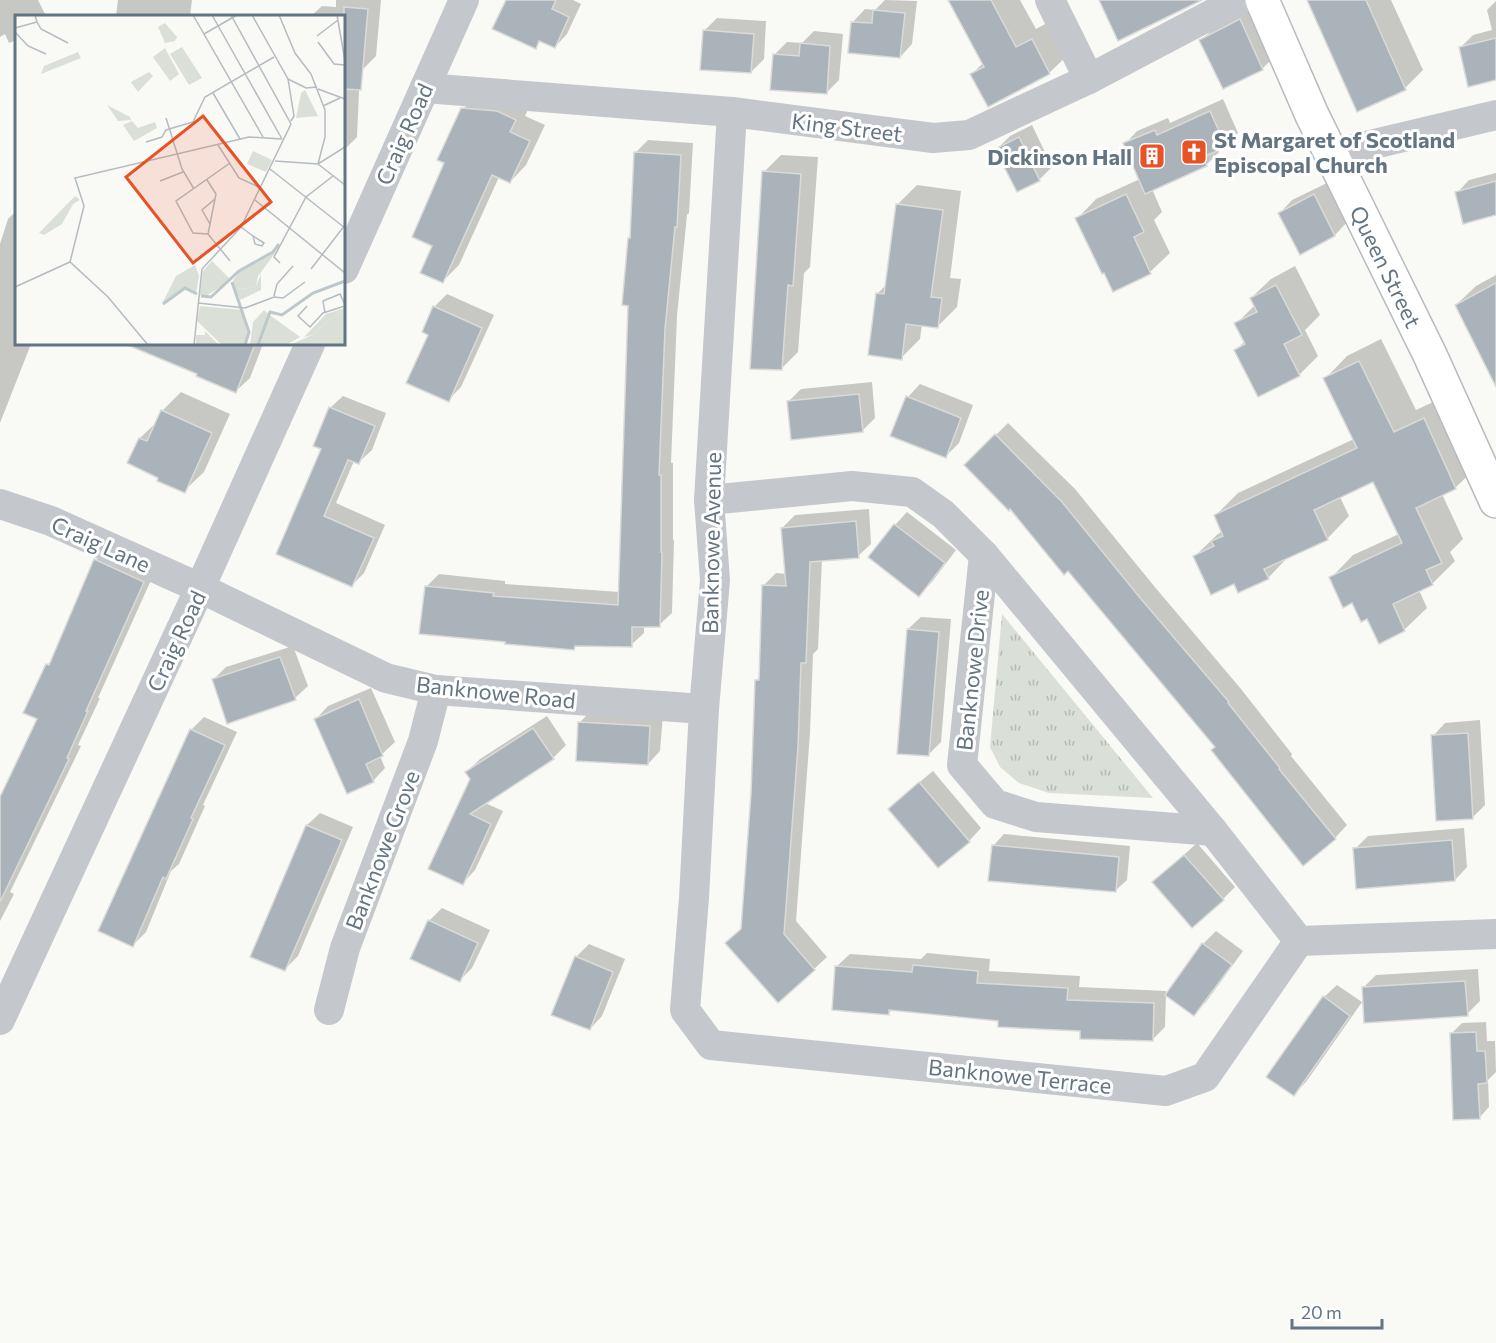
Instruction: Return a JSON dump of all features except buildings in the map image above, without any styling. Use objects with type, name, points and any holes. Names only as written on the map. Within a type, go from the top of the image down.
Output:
[{"type":"main road","name":"Queen Street","points":[[1262,0],[1332,154],[1430,355],[1496,501]]},
{"type":"street","name":"Craig Road","points":[[345,267],[464,0]]},
{"type":"street","points":[[1050,0],[1089,79]]},
{"type":"street","name":"King Street","points":[[425,88],[732,112],[933,138],[969,135],[1089,79],[1239,0]]},
{"type":"street","name":"Banknowe Avenue","points":[[685,1010],[694,898],[704,709],[715,580],[709,500],[732,112]]},
{"type":"street","points":[[1332,154],[1496,115]]},
{"type":"street","name":"Craig Road","points":[[0,1020],[310,345]]},
{"type":"street","name":"Banknowe Drive","points":[[709,500],[852,486],[912,492],[943,514],[984,555],[1213,831],[1299,941]]},
{"type":"street","name":"Craig Lane","points":[[0,504],[51,521],[200,588]]},
{"type":"street","name":"Banknowe Drive","points":[[984,555],[962,765],[995,804],[1036,817],[1213,831]]},
{"type":"street","name":"Banknowe Road","points":[[200,588],[386,678],[436,690],[704,709]]},
{"type":"street","name":"Banknowe Grove","points":[[329,1010],[345,948],[423,741],[436,690]]},
{"type":"street","points":[[1299,941],[1496,934]]},
{"type":"street","name":"Banknowe Terrace","points":[[685,1010],[711,1046],[1166,1091],[1205,1077],[1299,941]]},
{"type":"green space","points":[[1002,614],[1153,798],[1049,793],[1019,783],[1000,767],[990,747]]},
{"type":"place","name":"St Margaret of Scotland Episcopal Church","points":[[1194,152]]},
{"type":"place","name":"Dickinson Hall","points":[[1152,156]]}]
